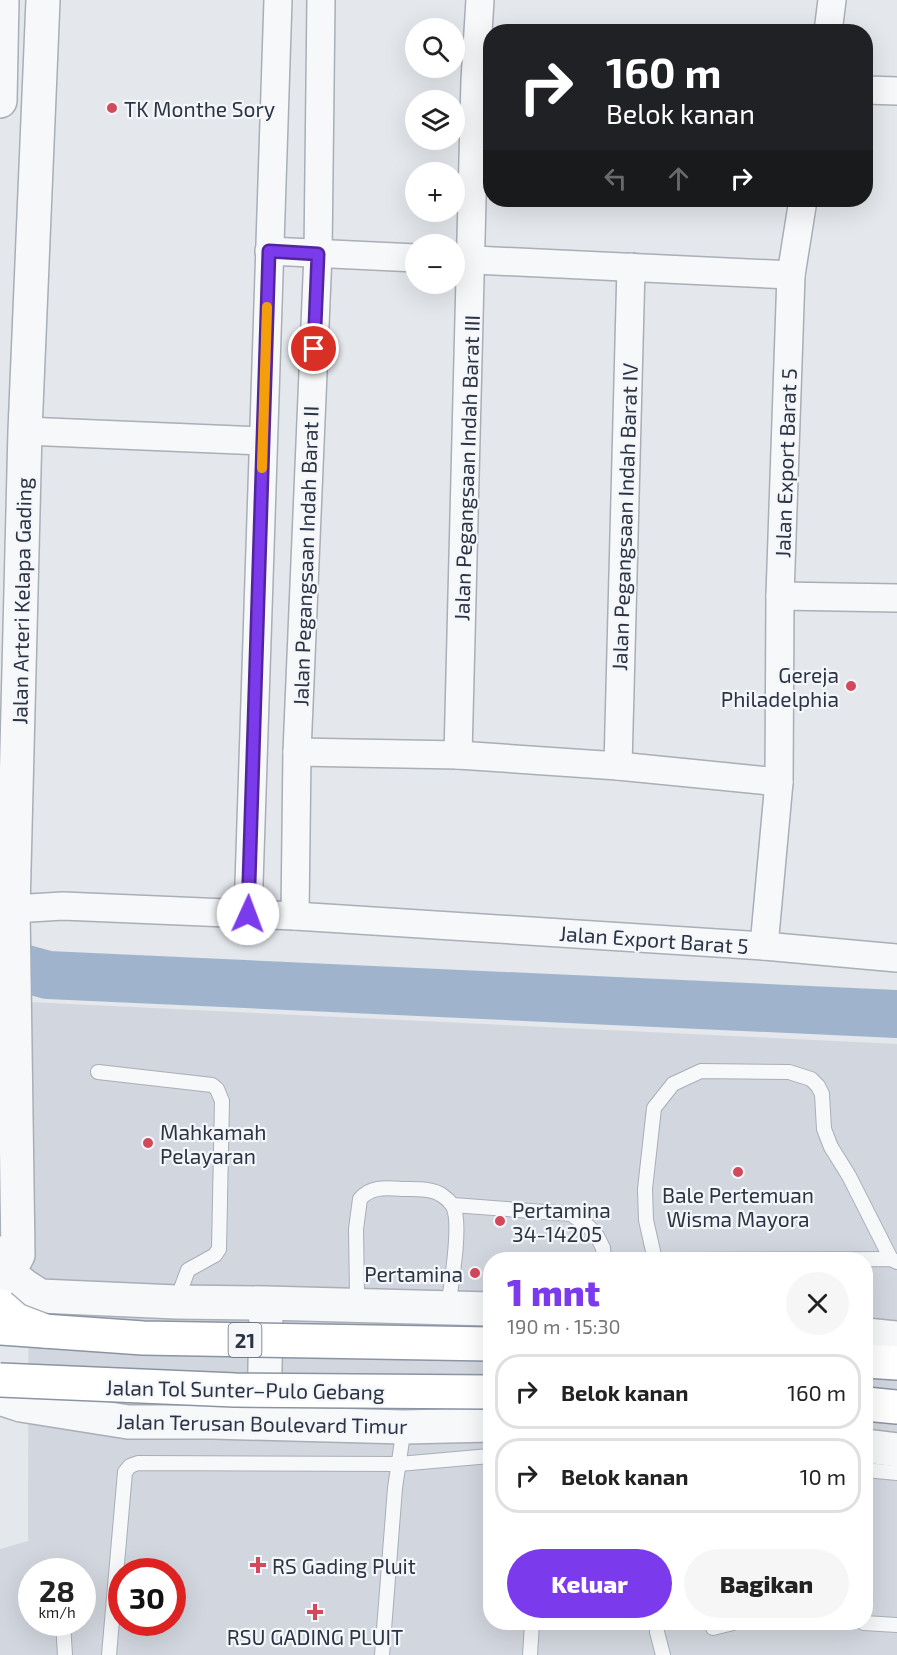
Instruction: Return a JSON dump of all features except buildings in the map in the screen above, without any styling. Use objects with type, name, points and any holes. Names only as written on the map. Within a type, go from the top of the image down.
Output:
[{"type":"main road","points":[[0,1306],[16,1320],[33,1327],[84,1338],[483,1346]]},
{"type":"main road","name":"21","points":[[0,1328],[143,1338],[483,1346]]},
{"type":"main road","points":[[873,1361],[897,1363]]},
{"type":"main road","points":[[0,1378],[98,1388],[290,1395],[483,1427]]},
{"type":"main road","name":"Jalan Tol Sunter–Pulo Gebang","points":[[0,1378],[235,1390],[483,1392]]},
{"type":"main road","points":[[873,1405],[897,1407]]},
{"type":"street","points":[[0,101],[2,0]]},
{"type":"street","name":"Jalan Arteri Kelapa Gading","points":[[43,0],[25,431],[12,479],[13,985],[18,1255],[3,1267],[40,1296],[176,1302]]},
{"type":"street","points":[[248,914],[263,441],[272,251],[278,0]]},
{"type":"street","name":"Jalan Pegangsaan Indah Barat II","points":[[295,916],[297,752],[315,254],[321,0]]},
{"type":"street","name":"Jalan Pegangsaan Indah Barat III","points":[[465,242],[483,80],[480,0]]},
{"type":"street","points":[[829,24],[832,0]]},
{"type":"street","points":[[873,90],[897,91]]},
{"type":"street","name":"Jalan Export Barat 5","points":[[14,919],[63,906],[295,916],[764,946],[779,782],[780,596],[791,275],[802,207]]},
{"type":"street","points":[[272,251],[405,258]]},
{"type":"street","points":[[465,260],[791,275]]},
{"type":"street","name":"Jalan Pegangsaan Indah Barat IV","points":[[618,766],[631,267]]},
{"type":"street","name":"Jalan Pegangsaan Indah Barat III","points":[[458,755],[463,294]]},
{"type":"street","points":[[25,431],[263,441]]},
{"type":"street","points":[[780,596],[897,598]]},
{"type":"street","points":[[297,752],[458,755],[618,766],[779,782]]},
{"type":"street","points":[[764,946],[897,958]]},
{"type":"street","points":[[176,1302],[483,1310]]},
{"type":"street","points":[[264,1425],[266,1303]]},
{"type":"street","points":[[873,1336],[897,1338]]},
{"type":"street","name":"Jalan Terusan Boulevard Timur","points":[[0,1398],[21,1405],[128,1422],[483,1428]]},
{"type":"street","points":[[873,1447],[897,1450]]},
{"type":"lane","points":[[653,1252],[646,1220],[645,1189],[654,1108],[673,1084],[701,1071],[789,1072],[811,1079],[822,1094],[824,1129],[831,1147],[894,1261],[873,1261]]},
{"type":"lane","points":[[98,1072],[212,1085],[217,1089],[222,1101],[219,1250],[215,1255],[188,1270],[176,1302]]},
{"type":"lane","points":[[355,1305],[357,1293],[356,1229],[360,1199],[370,1190],[426,1190],[442,1194],[453,1205],[455,1212],[455,1247],[448,1307]]},
{"type":"lane","points":[[453,1205],[571,1214],[597,1236],[603,1252]]},
{"type":"lane","points":[[382,1655],[404,1427]]},
{"type":"lane","points":[[109,1655],[125,1472],[130,1466],[138,1463],[399,1464],[483,1430]]},
{"type":"lane","points":[[873,1471],[897,1473]]},
{"type":"lane","points":[[873,1624],[897,1625]]},
{"type":"lane","points":[[530,1655],[532,1630]]},
{"type":"lane","points":[[657,1632],[663,1655]]},
{"type":"lane","points":[[63,1636],[64,1655]]},
{"type":"shaded area","points":[[29,1002],[897,1044],[897,1655],[0,1655],[0,1549],[28,1541]]},
{"type":"waterway","points":[[0,962],[48,975],[897,1014]]},
{"type":"slow traffic","points":[[262,468],[267,307]]},
{"type":"place","name":"TK Monthe Sory","points":[[112,108]]},
{"type":"place","name":"Gereja Philadelphia","points":[[851,686]]},
{"type":"place","name":"Mahkamah Pelayaran","points":[[148,1143]]},
{"type":"place","name":"Bale Pertemuan Wisma Mayora","points":[[738,1172]]},
{"type":"place","name":"Pertamina 34-14205","points":[[500,1221]]},
{"type":"place","name":"Pertamina","points":[[475,1273]]},
{"type":"place","name":"RS Gading Pluit","points":[[258,1565]]},
{"type":"place","name":"RSU GADING PLUIT","points":[[315,1612]]},
{"type":"route","points":[[248,914],[269,251],[318,254],[314,349]]}]
